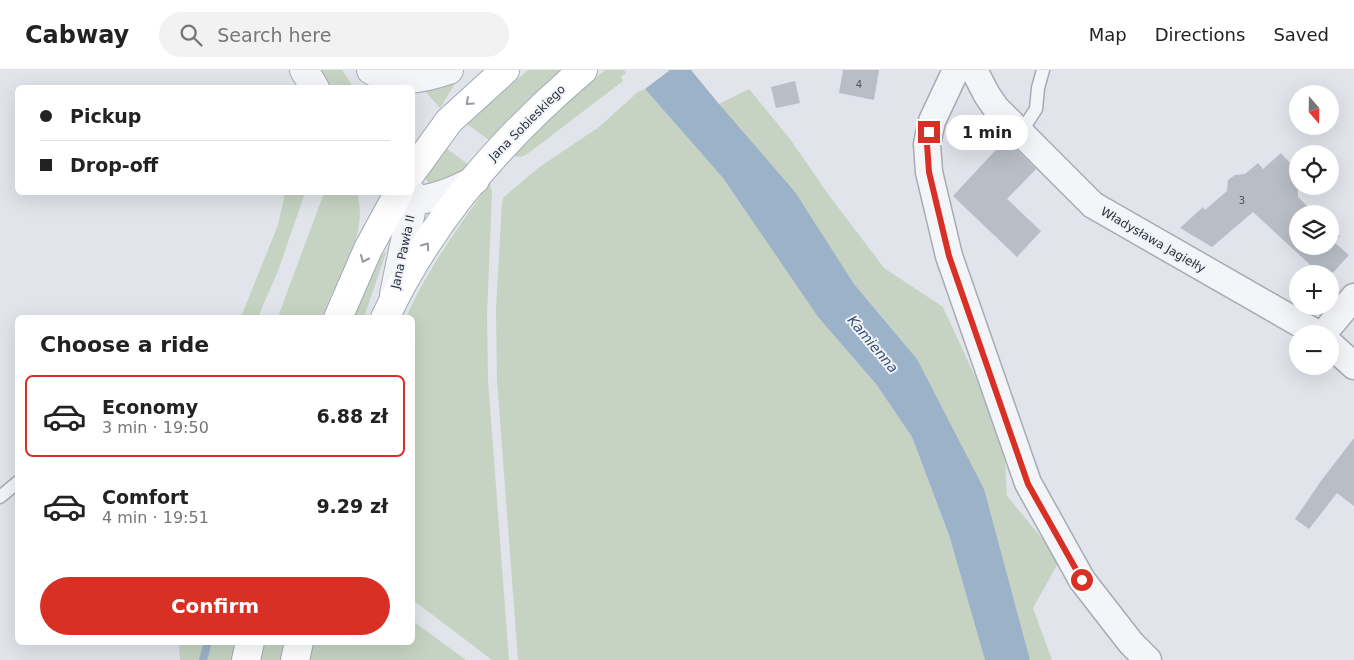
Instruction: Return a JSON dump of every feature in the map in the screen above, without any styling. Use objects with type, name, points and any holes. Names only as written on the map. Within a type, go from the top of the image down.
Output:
[{"type":"main road","points":[[415,168],[449,121],[505,70]]},
{"type":"main road","name":"Jana Sobieskiego","points":[[389,310],[417,258],[475,180],[522,126],[551,97],[583,70]]},
{"type":"main road","points":[[339,315],[368,249],[400,196]]},
{"type":"main road","points":[[246,660],[249,645]]},
{"type":"main road","points":[[295,660],[298,645]]},
{"type":"street","points":[[304,70],[313,85]]},
{"type":"street","points":[[354,70],[362,85]]},
{"type":"street","points":[[371,70],[396,78],[414,80],[449,70]]},
{"type":"street","points":[[956,70],[932,121],[927,144],[929,172],[949,256],[1028,484],[1082,580],[1131,643],[1148,660]]},
{"type":"street","name":"Władysława Jagiełły","points":[[974,70],[996,108],[1093,205],[1302,325]]},
{"type":"street","points":[[400,196],[448,193],[475,180]]},
{"type":"street","name":"Jana Pawła II","points":[[389,310],[400,196]]},
{"type":"street","points":[[1331,325],[1354,298]]},
{"type":"street","points":[[1339,352],[1354,366]]},
{"type":"lane","points":[[1021,132],[1036,109],[1042,70]]},
{"type":"lane","points":[[0,497],[15,484]]},
{"type":"green space","points":[[321,70],[342,70],[352,85],[330,85]]},
{"type":"green space","points":[[528,70],[560,70],[512,115],[489,140],[467,124],[486,106]]},
{"type":"green space","points":[[605,70],[624,70],[626,73],[621,77],[623,81],[526,155],[521,157],[514,156],[560,108]]},
{"type":"green space","points":[[458,79],[440,108],[424,90]]},
{"type":"green space","points":[[645,89],[723,178],[818,317],[876,384],[912,437],[949,535],[985,660],[518,660],[497,380],[496,309],[502,202],[504,197],[538,168],[599,127],[638,92]]},
{"type":"green space","points":[[749,89],[790,139],[828,194],[884,268],[943,307],[978,383],[1005,461],[1007,496],[1060,560],[1033,608],[1052,660],[1030,660],[917,359],[854,284],[719,104]]},
{"type":"green space","points":[[446,148],[469,165],[450,178],[429,183],[424,176]]},
{"type":"green space","points":[[490,183],[492,194],[487,315],[488,380],[509,660],[492,660],[415,602],[415,315],[407,315],[424,282],[455,232]]},
{"type":"green space","points":[[285,195],[304,195],[278,271],[259,315],[242,315],[278,225]]},
{"type":"green space","points":[[323,195],[357,195],[360,209],[355,241],[350,257],[323,315],[279,315]]},
{"type":"green space","points":[[387,250],[365,315],[355,315],[381,256]]},
{"type":"green space","points":[[415,622],[466,660],[310,660],[314,645],[415,645]]},
{"type":"green space","points":[[179,645],[235,645],[231,660],[180,660]]},
{"type":"green space","points":[[265,645],[284,645],[280,660],[261,660]]},
{"type":"water","name":"Kamienna","points":[[670,70],[691,70],[795,192],[854,284],[917,359],[984,489],[1030,660],[985,660],[949,535],[912,437],[876,384],[818,317],[723,178],[645,89]]},
{"type":"building","points":[[843,70],[879,70],[874,100],[839,93]]},
{"type":"building","points":[[795,81],[800,103],[776,108],[771,87]]},
{"type":"building","points":[[1006,139],[1036,169],[1007,199],[1041,231],[1017,257],[953,196]]},
{"type":"building","points":[[1281,153],[1289,162],[1289,195],[1298,195],[1306,205],[1289,205],[1289,245],[1253,212],[1212,247],[1180,228],[1203,207],[1205,210],[1227,191],[1228,180],[1235,175],[1245,174],[1258,163],[1263,169]]},
{"type":"building","points":[[1339,246],[1349,255],[1339,266],[1310,265],[1299,255],[1339,255]]},
{"type":"building","points":[[1354,438],[1354,506],[1337,493],[1309,529],[1295,519]]},
{"type":"waterway","points":[[203,660],[207,645]]},
{"type":"route","points":[[929,132],[927,144],[929,172],[949,256],[1028,484],[1082,580]]}]
